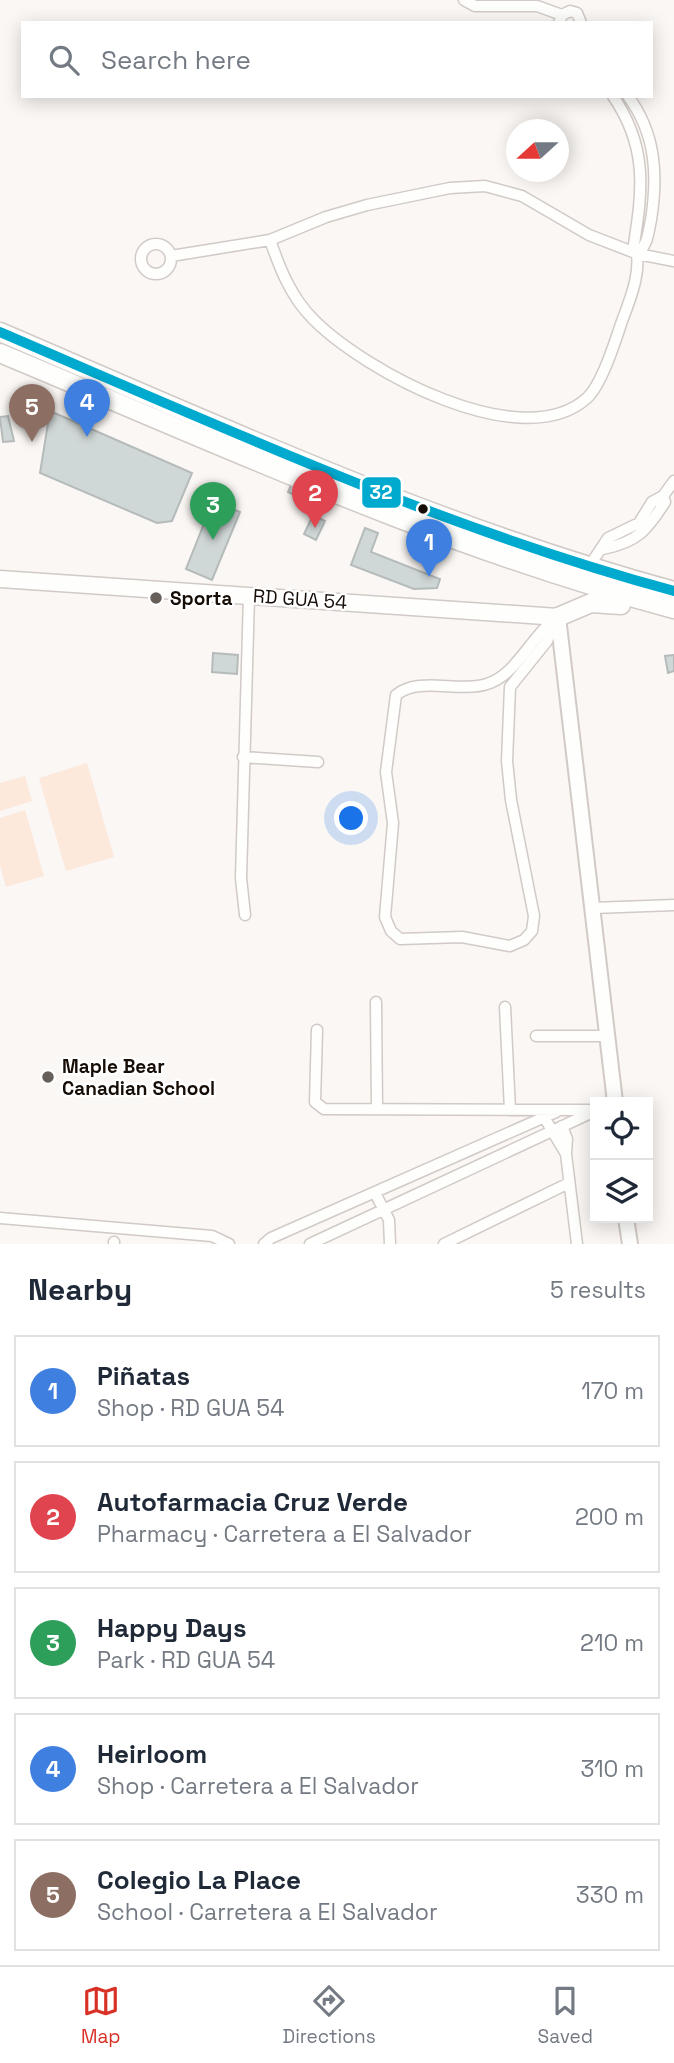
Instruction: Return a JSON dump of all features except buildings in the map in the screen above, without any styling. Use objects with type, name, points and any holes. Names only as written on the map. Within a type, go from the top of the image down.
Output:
[{"type":"highway","points":[[0,332],[442,517],[583,565],[674,591]]},
{"type":"highway","points":[[0,354],[392,515],[607,591],[674,609]]},
{"type":"highway","points":[[392,515],[413,529],[567,588],[674,620]]},
{"type":"highway","points":[[442,517],[481,519],[599,554],[674,582]]},
{"type":"highway","points":[[558,617],[575,599],[567,588]]},
{"type":"highway","points":[[558,617],[591,603],[621,606]]},
{"type":"main road","name":"RD GUA 54","points":[[0,579],[558,617]]},
{"type":"street","points":[[464,0],[475,6],[537,6],[561,19],[573,11],[580,21]]},
{"type":"street","points":[[270,240],[280,272],[296,299],[311,318],[359,357],[443,397],[480,411],[527,419],[568,410],[588,397],[611,354],[631,296],[638,254],[634,244],[641,170],[628,118],[614,98]]},
{"type":"street","points":[[629,98],[643,121],[656,163],[655,193],[646,246],[638,254]]},
{"type":"street","points":[[171,256],[270,240],[326,217],[367,205],[450,188],[485,186],[523,196],[589,235],[638,254],[674,261]]},
{"type":"street","points":[[599,554],[647,531],[665,502],[663,496],[674,481]]},
{"type":"street","points":[[245,915],[241,878],[249,596]]},
{"type":"street","points":[[558,617],[547,641],[510,687],[510,787],[534,916],[531,930],[524,940],[510,946],[462,937],[400,939],[391,931],[385,917],[393,823],[386,772],[396,695],[411,686],[467,688],[501,678],[539,633],[558,617]]},
{"type":"street","points":[[558,617],[615,1097]]},
{"type":"street","points":[[501,678],[510,687]]},
{"type":"street","points":[[243,757],[318,762]]},
{"type":"street","points":[[593,908],[674,905]]},
{"type":"street","points":[[376,1002],[377,1109]]},
{"type":"street","points":[[505,1007],[510,1110]]},
{"type":"street","points":[[317,1030],[315,1102],[318,1107],[590,1110]]},
{"type":"street","points":[[536,1036],[609,1036]]},
{"type":"street","points":[[264,1244],[271,1238],[561,1110]]},
{"type":"street","points":[[310,1244],[590,1112]]},
{"type":"street","points":[[544,1117],[566,1154]]},
{"type":"street","points":[[562,1126],[567,1139],[569,1183],[578,1244]]},
{"type":"street","points":[[473,1149],[480,1165]]},
{"type":"street","points":[[444,1244],[569,1183]]},
{"type":"street","points":[[375,1193],[389,1220],[390,1244]]},
{"type":"street","points":[[0,1219],[212,1236],[229,1244]]},
{"type":"street","points":[[627,1223],[630,1244]]},
{"type":"street","points":[[464,1233],[465,1244]]},
{"type":"shaded area","points":[[87,763],[114,857],[66,871],[39,778]]},
{"type":"shaded area","points":[[25,776],[32,801],[0,811],[0,783]]},
{"type":"shaded area","points":[[25,810],[44,876],[6,887],[0,866],[0,818]]},
{"type":"transit line","name":"32","points":[[0,332],[333,474],[502,537],[587,566],[674,591]]},
{"type":"place","name":"Heirloom","points":[[87,437]]},
{"type":"place","name":"Colegio La Place","points":[[32,442]]},
{"type":"place","name":"Autofarmacia Cruz Verde","points":[[315,528]]},
{"type":"place","name":"Happy Days","points":[[213,540]]},
{"type":"place","name":"Piñatas","points":[[429,577]]},
{"type":"place","name":"Sporta","points":[[156,598]]},
{"type":"place","name":"Maple Bear Canadian School","points":[[48,1077]]}]
